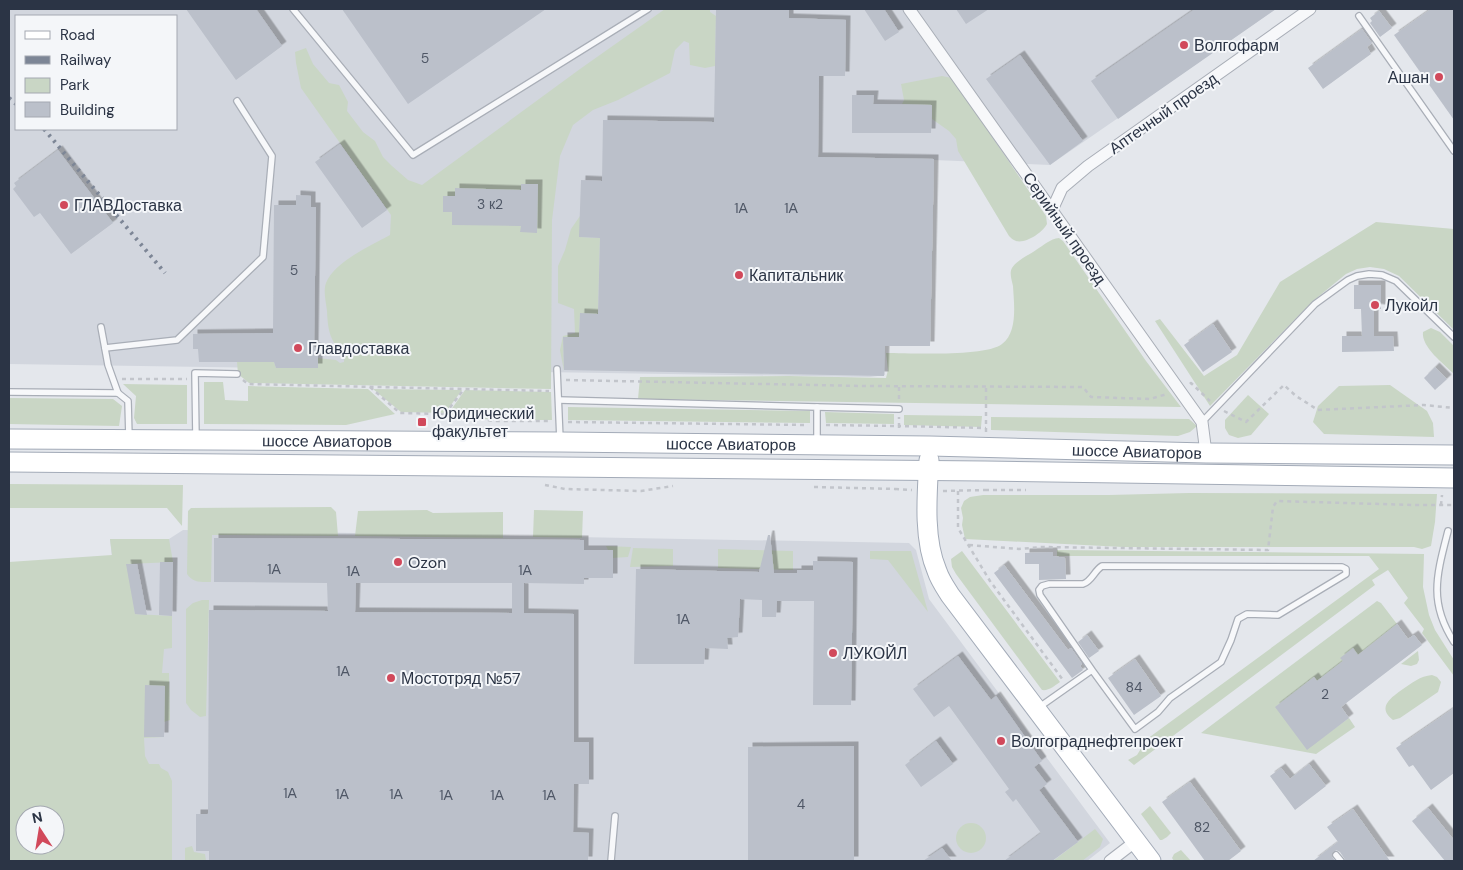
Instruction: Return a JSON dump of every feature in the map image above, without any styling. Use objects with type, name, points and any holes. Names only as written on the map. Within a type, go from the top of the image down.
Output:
[{"type":"main road","name":"шоссе Авиаторов","points":[[9,439],[930,446],[1206,453],[1454,455]]},
{"type":"main road","points":[[930,446],[928,472],[929,544],[936,570],[950,595],[1151,861]]},
{"type":"main road","name":"шоссе Авиаторов","points":[[9,462],[1454,478]]},
{"type":"street","name":"Серийный проезд","points":[[908,9],[1202,422],[1206,453]]},
{"type":"street","name":"Аптечный проезд","points":[[1052,210],[1062,188],[1088,166],[1310,9]]},
{"type":"street","points":[[1110,861],[1136,842]]},
{"type":"lane","points":[[293,9],[413,155],[648,9]]},
{"type":"lane","points":[[1359,16],[1454,151]]},
{"type":"lane","points":[[105,348],[177,340],[263,258],[272,156],[237,101]]},
{"type":"lane","points":[[1202,422],[1315,304],[1348,280],[1357,276],[1382,275],[1396,281],[1454,337]]},
{"type":"lane","points":[[100,327],[108,366],[118,393],[128,401],[129,440]]},
{"type":"lane","points":[[557,369],[560,442]]},
{"type":"lane","points":[[196,440],[196,373],[237,374]]},
{"type":"lane","points":[[9,392],[118,393]]},
{"type":"lane","points":[[559,400],[899,409]]},
{"type":"lane","points":[[817,445],[818,407]]},
{"type":"lane","points":[[1448,531],[1437,572],[1437,590],[1442,620],[1454,642]]},
{"type":"lane","points":[[1102,566],[1342,567],[1346,569],[1346,574],[1278,615],[1247,614],[1238,619],[1221,662],[1170,698],[1158,712],[1135,729],[1092,670],[1040,595],[1039,590],[1042,586],[1049,584],[1082,584],[1088,582],[1098,568],[1102,566]]},
{"type":"lane","points":[[1036,710],[1092,670]]},
{"type":"lane","points":[[611,861],[615,816]]},
{"type":"lane","points":[[1336,855],[1341,861]]},
{"type":"path","points":[[237,374],[248,384],[558,391]]},
{"type":"path","points":[[113,379],[196,379]]},
{"type":"path","points":[[899,426],[567,422],[565,380],[863,386],[1083,387],[1091,397],[1150,399],[1180,390],[1192,383],[1217,407],[1246,422],[1284,385],[1296,396],[1318,410],[1424,405],[1454,408]]},
{"type":"path","points":[[370,387],[400,413],[446,414],[494,421],[560,422]]},
{"type":"path","points":[[446,414],[464,389]]},
{"type":"path","points":[[958,490],[958,528],[990,581],[1069,687]]},
{"type":"path","points":[[969,546],[1019,550],[1042,547],[1268,550],[1273,507],[1277,501],[1386,505],[1454,505]]},
{"type":"shaded area","points":[[9,9],[1276,9],[1050,165],[934,160],[930,346],[885,346],[885,375],[870,377],[9,364]]},
{"type":"shaded area","points":[[183,530],[909,543],[916,550],[929,599],[1110,843],[1087,861],[138,861],[120,630],[110,539],[169,539]]},
{"type":"green space","points":[[665,9],[710,9],[710,12],[716,16],[715,66],[705,68],[690,65],[689,43],[684,41],[675,50],[670,73],[618,100],[593,110],[573,125],[560,156],[552,220],[551,389],[249,383],[238,374],[237,362],[274,362],[276,368],[318,368],[318,358],[336,360],[340,363],[344,362],[344,356],[333,340],[329,330],[325,293],[326,283],[330,275],[344,261],[390,235],[391,215],[301,88],[295,52],[306,48],[313,64],[329,83],[339,85],[348,102],[347,111],[363,132],[375,141],[383,157],[408,180],[422,185]]},
{"type":"green space","points":[[942,76],[952,78],[1046,216],[1047,224],[1034,237],[1024,241],[1015,241],[1009,236],[958,151],[956,139],[949,131],[932,119],[932,105],[902,104],[904,100],[901,84]]},
{"type":"green space","points":[[580,216],[580,237],[600,238],[598,314],[580,314],[579,337],[563,337],[564,371],[560,350],[563,336],[575,333],[574,309],[558,303],[558,266],[571,229]]},
{"type":"green space","points":[[1376,222],[1454,229],[1454,330],[1399,276],[1384,269],[1370,267],[1357,269],[1346,274],[1313,301],[1210,406],[1155,321],[1160,319],[1204,376],[1237,355],[1280,282]]},
{"type":"green space","points":[[1059,238],[1181,407],[638,399],[640,377],[789,376],[886,378],[888,370],[886,353],[964,353],[993,348],[1002,344],[1007,339],[1013,325],[1012,268],[1020,260],[1047,242]]},
{"type":"green space","points":[[1431,328],[1440,332],[1454,346],[1454,374],[1434,355],[1423,338],[1423,332]]},
{"type":"green space","points":[[204,382],[223,382],[225,400],[248,401],[248,386],[368,389],[395,414],[346,425],[204,424]]},
{"type":"green space","points":[[123,384],[187,385],[187,424],[137,424],[134,418],[136,396]]},
{"type":"green space","points":[[1390,385],[1427,411],[1433,423],[1434,437],[1324,434],[1313,422],[1318,406],[1339,386]]},
{"type":"green space","points":[[373,389],[462,390],[445,413],[401,412]]},
{"type":"green space","points":[[465,390],[551,392],[552,420],[494,420],[448,414]]},
{"type":"green space","points":[[1248,395],[1269,414],[1251,435],[1238,438],[1229,435],[1225,428],[1225,420]]},
{"type":"green space","points":[[9,398],[113,399],[122,406],[119,426],[9,424]]},
{"type":"green space","points":[[568,407],[810,411],[810,423],[568,420]]},
{"type":"green space","points":[[825,412],[894,414],[894,424],[826,423]]},
{"type":"green space","points":[[904,415],[982,416],[981,427],[904,425]]},
{"type":"green space","points":[[991,417],[1189,419],[1197,426],[1190,432],[1178,436],[991,430]]},
{"type":"green space","points":[[9,484],[183,485],[182,526],[167,508],[9,508]]},
{"type":"green space","points":[[1189,493],[1437,494],[1431,546],[1422,549],[1414,547],[1123,547],[965,539],[962,525],[961,508],[964,501],[970,497],[983,495]]},
{"type":"green space","points":[[331,507],[336,512],[338,536],[212,535],[211,582],[195,580],[187,574],[188,511],[191,508]]},
{"type":"green space","points":[[427,510],[433,513],[503,512],[503,538],[355,536],[358,511]]},
{"type":"green space","points":[[534,510],[583,511],[582,538],[533,537]]},
{"type":"green space","points":[[110,539],[169,539],[173,562],[128,564],[135,614],[172,616],[172,648],[164,649],[162,673],[169,673],[170,720],[164,722],[164,737],[144,738],[145,756],[149,764],[159,764],[161,768],[168,772],[172,781],[172,861],[9,861],[9,562],[112,555]]},
{"type":"green space","points":[[606,546],[631,547],[628,557],[612,558]]},
{"type":"green space","points":[[633,548],[673,549],[673,566],[630,567]]},
{"type":"green space","points":[[718,549],[793,551],[793,570],[718,568]]},
{"type":"green space","points":[[1057,550],[1424,554],[1423,587],[1429,615],[1435,630],[1454,660],[1454,676],[1422,633],[1424,629],[1404,603],[1408,598],[1388,570],[1372,580],[1375,585],[1134,765],[1128,760],[1137,755],[1147,739],[1379,569],[1369,556],[1057,556]]},
{"type":"green space","points":[[870,551],[911,551],[928,612],[888,560],[870,559]]},
{"type":"green space","points":[[962,551],[1060,682],[1049,689],[1042,690],[956,574],[952,567],[951,559]]},
{"type":"green space","points":[[209,600],[206,716],[200,717],[186,703],[186,609],[193,603]]},
{"type":"green space","points":[[1377,601],[1381,603],[1397,624],[1358,655],[1343,661],[1317,681],[1314,677],[1276,707],[1307,749],[1349,718],[1355,727],[1316,754],[1201,733]]},
{"type":"green space","points":[[1418,651],[1419,660],[1417,664],[1411,666],[1401,664]]},
{"type":"green space","points":[[1432,675],[1441,682],[1438,692],[1400,718],[1393,720],[1386,711],[1387,703],[1416,680]]},
{"type":"green space","points":[[1150,806],[1171,833],[1162,840],[1160,840],[1141,814]]},
{"type":"green space","points":[[971,823],[982,827],[986,838],[982,849],[971,853],[960,849],[956,838],[960,827]]},
{"type":"green space","points":[[1095,829],[1103,839],[1100,847],[1082,861],[1053,861]]},
{"type":"green space","points":[[192,846],[194,852],[205,854],[206,861],[185,861],[185,848]]},
{"type":"green space","points":[[1181,850],[1191,861],[1174,861],[1172,858],[1174,854]]},
{"type":"building","points":[[186,9],[256,9],[282,46],[236,80]]},
{"type":"building","points":[[342,9],[546,9],[408,104]]},
{"type":"building","points":[[716,9],[789,9],[789,18],[846,20],[845,76],[819,76],[818,157],[934,159],[930,346],[885,346],[884,376],[564,370],[563,337],[579,337],[580,313],[598,314],[600,238],[579,237],[581,180],[602,181],[603,120],[714,122]]},
{"type":"building","points":[[864,9],[884,9],[899,32],[885,41]]},
{"type":"building","points":[[956,9],[989,9],[966,24]]},
{"type":"building","name":"Волгофарм","points":[[1195,9],[1276,9],[1118,119],[1091,81]]},
{"type":"building","name":"Ашан","points":[[1431,9],[1454,9],[1454,120],[1394,35]]},
{"type":"building","points":[[1379,11],[1392,28],[1380,37],[1370,23],[1372,21],[1370,18]]},
{"type":"building","points":[[1362,29],[1372,43],[1367,47],[1371,54],[1323,89],[1308,68]]},
{"type":"building","points":[[1020,55],[1083,141],[1050,165],[986,79]]},
{"type":"building","points":[[852,95],[874,95],[873,104],[932,105],[931,133],[852,133]]},
{"type":"building","points":[[340,144],[387,210],[362,228],[315,162]]},
{"type":"building","points":[[58,150],[113,223],[71,254],[40,213],[34,217],[13,189],[16,186],[14,183]]},
{"type":"building","points":[[521,184],[538,184],[537,233],[520,232],[521,226],[452,225],[452,212],[443,212],[443,196],[455,196],[455,188],[521,190]]},
{"type":"building","points":[[296,195],[311,196],[311,207],[316,207],[314,347],[318,348],[318,368],[276,368],[274,362],[199,362],[198,349],[193,349],[193,334],[273,333],[274,205],[296,205]]},
{"type":"building","points":[[1354,285],[1381,285],[1381,309],[1374,308],[1374,336],[1393,336],[1394,351],[1342,352],[1342,336],[1362,336],[1361,309],[1354,309]]},
{"type":"building","points":[[1213,324],[1232,352],[1203,372],[1184,345]]},
{"type":"building","points":[[1435,367],[1447,379],[1435,390],[1424,378]]},
{"type":"building","points":[[768,535],[770,535],[774,573],[797,573],[797,570],[813,570],[813,561],[853,562],[851,705],[813,705],[814,601],[777,601],[776,617],[762,617],[762,600],[740,599],[738,637],[727,638],[728,649],[705,648],[704,664],[634,664],[636,569],[759,572]]},
{"type":"building","name":"Мостотряд №57","points":[[214,538],[584,540],[584,550],[613,550],[613,578],[584,578],[584,584],[524,583],[524,613],[574,614],[574,742],[589,742],[589,784],[574,784],[573,832],[589,833],[588,861],[209,861],[209,851],[196,851],[196,814],[208,814],[209,610],[328,611],[327,583],[214,582]],"holes":[[[356,583],[512,583],[512,613],[355,612]]]},
{"type":"building","points":[[1053,552],[1053,556],[1065,558],[1066,579],[1039,580],[1039,564],[1025,564],[1025,553]]},
{"type":"building","points":[[160,562],[173,562],[172,616],[159,615]]},
{"type":"building","points":[[126,564],[137,564],[147,615],[135,614]]},
{"type":"building","points":[[1004,565],[1068,650],[1071,648],[1082,664],[1080,666],[1083,670],[1072,678],[994,573]]},
{"type":"building","points":[[1397,624],[1408,639],[1414,635],[1422,645],[1341,707],[1349,718],[1307,750],[1275,707],[1314,677],[1317,681],[1343,661],[1340,658],[1353,648],[1358,655]]},
{"type":"building","points":[[1087,635],[1099,651],[1089,658],[1078,642]]},
{"type":"building","points":[[958,656],[991,700],[996,696],[1042,761],[1034,767],[1047,784],[1039,790],[1078,842],[1052,861],[1004,861],[1041,833],[1016,799],[1013,802],[1005,792],[1009,789],[949,706],[934,717],[913,689]]},
{"type":"building","points":[[1135,659],[1161,696],[1134,715],[1108,678]]},
{"type":"building","points":[[145,685],[165,686],[164,737],[144,737]]},
{"type":"building","points":[[1454,708],[1454,773],[1431,790],[1413,765],[1409,767],[1396,748]]},
{"type":"building","points":[[936,741],[953,764],[921,787],[905,765]]},
{"type":"building","points":[[854,746],[854,861],[748,861],[748,747]]},
{"type":"building","points":[[1309,764],[1326,786],[1295,810],[1270,776],[1281,768],[1290,779]]},
{"type":"building","points":[[1190,782],[1241,851],[1228,861],[1205,861],[1162,802]]},
{"type":"building","points":[[1428,808],[1454,840],[1454,861],[1445,861],[1412,821]]},
{"type":"building","points":[[1353,809],[1390,861],[1346,861],[1340,852],[1336,850],[1331,855],[1335,861],[1313,861],[1338,842],[1327,827]]},
{"type":"building","points":[[942,848],[952,861],[923,861]]},
{"type":"railway","points":[[9,98],[15,103]]},
{"type":"railway","points":[[45,130],[165,273]]},
{"type":"place","name":"Волгофарм","points":[[1184,45]]},
{"type":"place","name":"Ашан","points":[[1439,77]]},
{"type":"place","name":"ГЛАВДоставка","points":[[64,205]]},
{"type":"place","name":"Капитальник","points":[[739,275]]},
{"type":"place","name":"Лукойл","points":[[1375,305]]},
{"type":"place","name":"Главдоставка","points":[[298,348]]},
{"type":"place","name":"Юридический факультет","points":[[422,422]]},
{"type":"place","name":"Ozon","points":[[398,562]]},
{"type":"place","name":"ЛУКОЙЛ","points":[[833,653]]},
{"type":"place","name":"Мостотряд №57","points":[[391,678]]},
{"type":"place","name":"Волгограднефтепроект","points":[[1001,741]]}]
